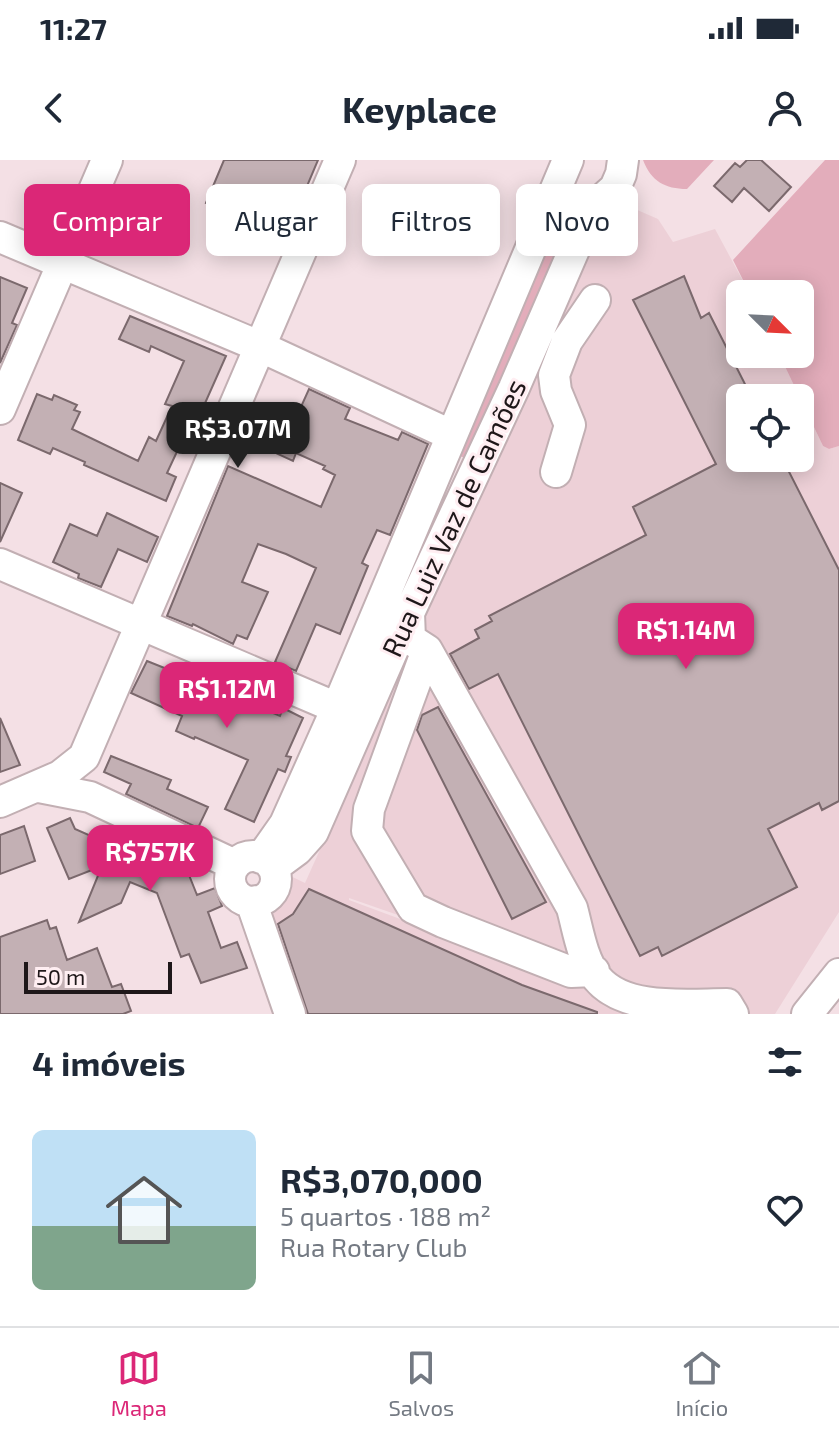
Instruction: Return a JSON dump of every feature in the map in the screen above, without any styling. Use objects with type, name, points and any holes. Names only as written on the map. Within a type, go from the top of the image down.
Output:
[{"type":"street","points":[[0,409],[107,160]]},
{"type":"street","points":[[0,802],[39,787],[74,767],[84,757],[340,160]]},
{"type":"street","name":"Rua Luiz Vaz de Camões","points":[[617,184],[622,161]]},
{"type":"street","points":[[567,164],[575,184]]},
{"type":"street","name":"Rua Luiz Vaz de Camões","points":[[257,863],[285,824],[337,708],[567,164]]},
{"type":"street","points":[[0,237],[261,347],[451,435]]},
{"type":"street","name":"Rua Luiz Vaz de Camões","points":[[257,863],[297,850],[313,832],[571,256]]},
{"type":"street","points":[[556,472],[570,425],[556,391],[554,375],[567,341],[595,300]]},
{"type":"street","points":[[0,564],[337,708]]},
{"type":"street","points":[[409,613],[410,639],[427,650],[572,908],[581,945],[594,971],[609,988],[655,1006],[727,1004],[733,1014]]},
{"type":"street","points":[[427,650],[369,809],[367,831],[413,908],[571,972],[594,971]]},
{"type":"street","points":[[84,757],[90,797]]},
{"type":"street","points":[[39,787],[90,797],[257,863]]},
{"type":"street","points":[[257,863],[231,872],[231,888],[241,899],[257,901],[254,910],[290,1014]]},
{"type":"street","points":[[807,1014],[839,974]]},
{"type":"shaded area","points":[[643,160],[714,160],[687,189],[660,182],[650,173]]},
{"type":"shaded area","points":[[825,160],[839,160],[839,446],[829,449],[823,446],[814,427],[814,384],[793,384],[786,368],[814,368],[814,280],[743,280],[733,260]]},
{"type":"shaded area","points":[[638,210],[658,219],[673,242],[715,229],[742,280],[726,280],[726,368],[786,368],[793,384],[726,384],[726,472],[814,472],[814,427],[823,446],[829,449],[839,446],[839,912],[775,1014],[300,1014],[270,927],[269,900],[282,872],[305,883],[587,256],[638,256]],"holes":[[[349,898],[527,960],[610,997],[349,900]]]},
{"type":"shaded area","points":[[541,256],[565,256],[466,458],[459,456]]},
{"type":"building","points":[[224,160],[318,160],[308,184],[214,184]]},
{"type":"building","points":[[747,160],[761,160],[791,187],[769,211],[744,188],[732,202],[714,186],[735,163],[740,167]]},
{"type":"building","points":[[684,276],[701,318],[709,313],[726,347],[726,368],[737,368],[745,384],[726,384],[726,472],[789,472],[839,570],[839,801],[822,810],[819,803],[768,829],[797,887],[662,956],[658,947],[640,956],[498,674],[469,689],[450,654],[479,638],[475,630],[492,621],[489,616],[646,535],[633,507],[716,464],[633,300]]},
{"type":"building","points":[[0,277],[27,288],[12,323],[17,325],[0,363]]},
{"type":"building","points":[[130,316],[226,356],[186,446],[181,443],[167,473],[176,477],[166,501],[53,448],[50,454],[18,440],[37,394],[52,400],[54,395],[77,405],[74,410],[80,412],[72,429],[138,461],[149,437],[156,441],[172,406],[165,404],[184,361],[151,346],[149,352],[119,339]]},
{"type":"building","points":[[309,389],[350,408],[345,419],[398,440],[402,432],[428,444],[390,535],[377,530],[362,563],[368,566],[340,634],[316,624],[296,671],[275,662],[316,568],[286,554],[258,544],[242,582],[268,592],[247,639],[237,635],[233,644],[193,624],[167,616],[228,466],[321,507],[335,475],[323,469],[325,466],[296,453],[293,461],[241,437],[248,420],[287,438]]},
{"type":"building","points":[[0,483],[22,493],[0,542]]},
{"type":"building","points":[[107,513],[158,537],[147,562],[118,549],[101,587],[78,578],[79,574],[53,562],[70,524],[97,536]]},
{"type":"building","points":[[147,661],[197,681],[192,692],[222,704],[231,683],[256,694],[252,704],[280,716],[283,708],[303,718],[286,756],[291,757],[285,772],[278,769],[254,822],[225,809],[248,760],[176,731],[182,716],[131,693]]},
{"type":"building","points":[[438,707],[546,902],[512,919],[417,730],[422,715]]},
{"type":"building","points":[[0,718],[20,765],[0,772]]},
{"type":"building","points":[[111,756],[171,780],[167,789],[208,807],[198,828],[126,794],[131,784],[104,772]]},
{"type":"building","points":[[70,818],[75,829],[111,845],[117,831],[147,844],[144,850],[176,864],[178,859],[193,866],[189,875],[197,895],[215,888],[222,906],[208,912],[221,948],[237,942],[247,968],[201,983],[189,954],[181,957],[157,893],[130,882],[121,903],[79,922],[102,866],[69,879],[47,828]]},
{"type":"building","points":[[24,826],[35,861],[0,874],[0,835]]},
{"type":"building","points":[[309,889],[522,985],[597,1014],[308,1014],[278,924],[293,914]]},
{"type":"building","points":[[47,920],[50,929],[56,927],[67,960],[97,948],[112,987],[121,984],[131,1011],[123,1014],[0,1014],[0,937]]}]
